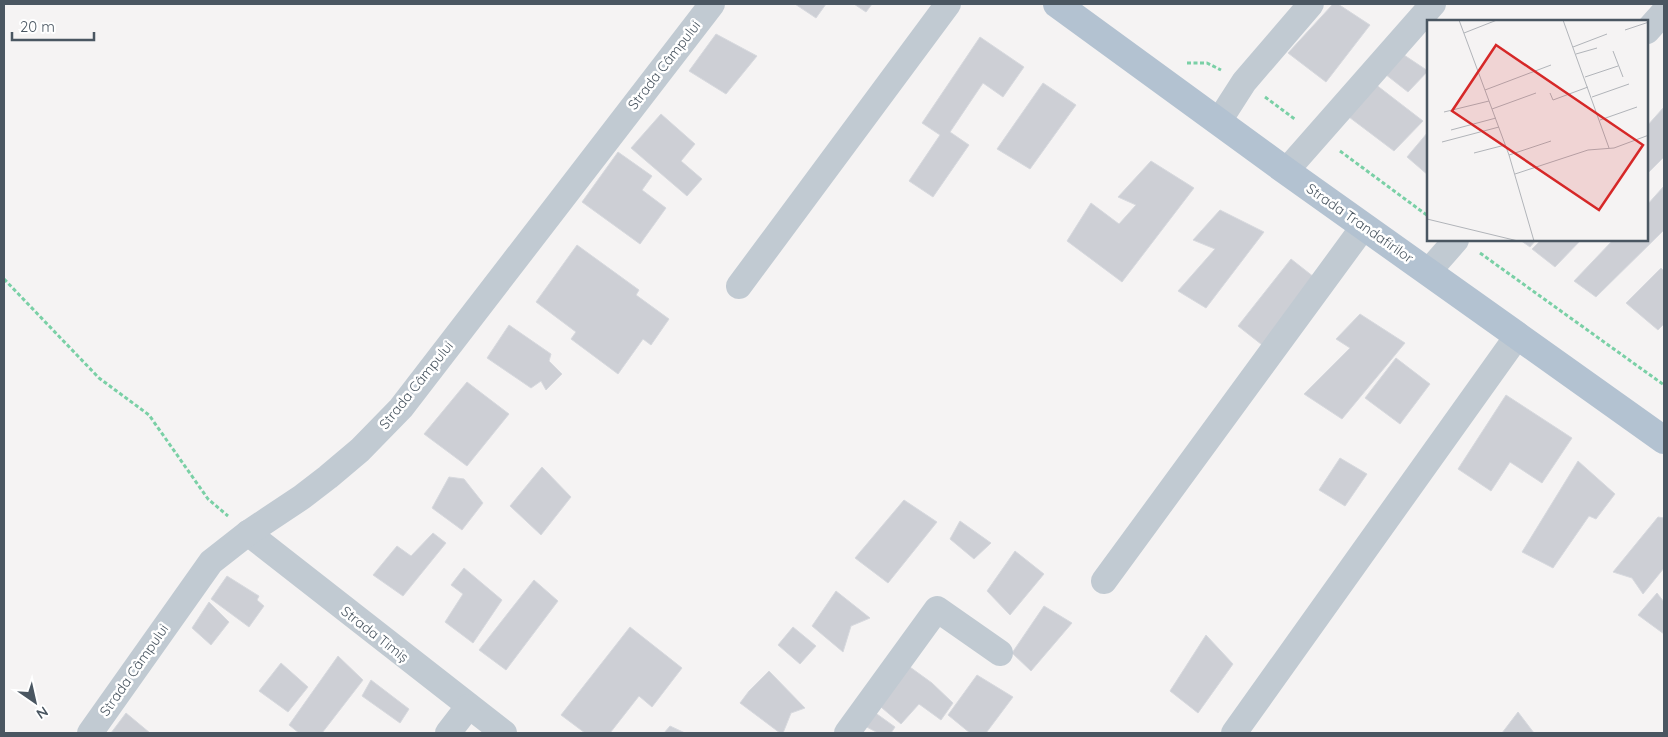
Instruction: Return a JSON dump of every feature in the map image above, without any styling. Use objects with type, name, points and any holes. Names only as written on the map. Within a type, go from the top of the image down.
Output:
[{"type":"main road","name":"Strada Trandafirilor","points":[[1070,7],[1286,171],[1664,440]]},
{"type":"street","name":"Strada Câmpului","points":[[90,733],[211,562],[248,533],[328,477],[360,450],[401,408],[712,4]]},
{"type":"street","points":[[739,286],[948,4]]},
{"type":"street","points":[[1219,122],[1244,82],[1311,4]]},
{"type":"street","points":[[1286,171],[1433,4]]},
{"type":"street","points":[[1648,31],[1664,12]]},
{"type":"street","points":[[1104,581],[1364,226]]},
{"type":"street","points":[[1428,272],[1466,246]]},
{"type":"street","points":[[1234,733],[1518,335]]},
{"type":"street","name":"Strada Timiș","points":[[248,533],[468,707],[504,733]]},
{"type":"street","points":[[847,733],[937,609],[1000,653]]},
{"type":"street","points":[[448,733],[468,707]]},
{"type":"path","points":[[1466,246],[1664,385]]},
{"type":"path","points":[[4,279],[100,378],[149,415],[208,499],[248,533]]},
{"type":"building","points":[[795,4],[826,4],[816,18]]},
{"type":"building","points":[[854,4],[872,4],[866,12]]},
{"type":"building","points":[[1333,4],[1338,4],[1370,25],[1326,82],[1288,53]]},
{"type":"building","points":[[716,34],[757,56],[726,94],[689,71]]},
{"type":"building","points":[[980,37],[1024,67],[1003,97],[983,83],[950,132],[969,145],[933,197],[909,181],[940,135],[922,123]]},
{"type":"building","points":[[1404,55],[1427,70],[1408,92],[1385,74]]},
{"type":"building","points":[[1043,83],[1076,105],[1030,169],[997,149]]},
{"type":"building","points":[[1375,84],[1423,121],[1394,151],[1349,117]]},
{"type":"building","points":[[1664,107],[1664,157],[1648,173],[1648,125]]},
{"type":"building","points":[[661,114],[695,144],[681,161],[702,179],[687,196],[631,148]]},
{"type":"building","points":[[1427,133],[1427,174],[1407,157]]},
{"type":"building","points":[[618,152],[652,176],[642,190],[666,208],[640,244],[582,202]]},
{"type":"building","points":[[1151,161],[1194,188],[1122,282],[1067,241],[1091,203],[1119,224],[1136,205],[1118,197]]},
{"type":"building","points":[[1664,186],[1664,230],[1596,297],[1574,281],[1612,241],[1648,241],[1648,204]]},
{"type":"building","points":[[1220,210],[1264,232],[1206,308],[1178,291],[1215,249],[1193,240]]},
{"type":"building","points":[[1521,241],[1535,241],[1530,247]]},
{"type":"building","points":[[1540,241],[1580,241],[1555,267],[1532,249]]},
{"type":"building","points":[[577,245],[639,290],[636,295],[669,319],[651,345],[643,339],[618,374],[571,339],[576,332],[536,302]]},
{"type":"building","points":[[1291,259],[1319,281],[1266,348],[1238,326]]},
{"type":"building","points":[[1661,268],[1664,271],[1664,324],[1658,330],[1626,303]]},
{"type":"building","points":[[1360,314],[1405,343],[1342,419],[1304,394],[1350,348],[1336,339]]},
{"type":"building","points":[[509,325],[551,354],[549,361],[562,374],[546,390],[541,381],[531,388],[487,358]]},
{"type":"building","points":[[1396,358],[1430,384],[1400,424],[1365,398]]},
{"type":"building","points":[[467,382],[509,414],[467,466],[424,434]]},
{"type":"building","points":[[1506,395],[1572,438],[1542,483],[1510,462],[1491,491],[1458,469]]},
{"type":"building","points":[[1340,458],[1367,474],[1345,506],[1319,490]]},
{"type":"building","points":[[1578,461],[1615,494],[1596,519],[1589,516],[1553,568],[1522,552]]},
{"type":"building","points":[[542,467],[571,497],[541,535],[510,506]]},
{"type":"building","points":[[449,477],[464,479],[483,503],[462,530],[432,508]]},
{"type":"building","points":[[904,500],[937,522],[888,583],[855,558]]},
{"type":"building","points":[[1658,517],[1664,518],[1664,568],[1643,594],[1632,578],[1613,572]]},
{"type":"building","points":[[960,521],[991,543],[974,559],[950,539]]},
{"type":"building","points":[[433,533],[446,543],[403,596],[373,575],[397,546],[411,556]]},
{"type":"building","points":[[1015,551],[1044,574],[1010,615],[987,591]]},
{"type":"building","points":[[464,568],[502,600],[473,643],[445,622],[463,594],[451,585]]},
{"type":"building","points":[[227,576],[259,596],[257,600],[264,606],[249,627],[211,599]]},
{"type":"building","points":[[534,580],[558,601],[506,670],[479,650]]},
{"type":"building","points":[[836,591],[870,618],[851,626],[843,652],[812,626]]},
{"type":"building","points":[[1657,593],[1664,602],[1664,634],[1638,615]]},
{"type":"building","points":[[209,602],[229,622],[211,645],[192,628]]},
{"type":"building","points":[[1044,606],[1072,623],[1031,671],[1012,653]]},
{"type":"building","points":[[630,627],[682,668],[652,707],[639,696],[610,733],[585,733],[561,715]]},
{"type":"building","points":[[793,627],[816,646],[800,664],[778,645]]},
{"type":"building","points":[[1206,635],[1233,664],[1198,713],[1170,691]]},
{"type":"building","points":[[338,656],[363,680],[322,733],[299,733],[289,725]]},
{"type":"building","points":[[903,662],[932,683],[953,703],[941,720],[919,704],[901,724],[875,702]]},
{"type":"building","points":[[281,663],[308,687],[288,712],[259,691]]},
{"type":"building","points":[[769,671],[805,708],[791,713],[783,733],[780,733],[740,703]]},
{"type":"building","points":[[977,675],[1013,697],[986,733],[970,733],[948,715]]},
{"type":"building","points":[[371,680],[409,709],[400,723],[362,696]]},
{"type":"building","points":[[870,709],[895,727],[891,733],[878,733],[863,725]]},
{"type":"building","points":[[1518,712],[1534,733],[1502,733]]},
{"type":"building","points":[[126,713],[150,733],[111,733]]},
{"type":"building","points":[[670,726],[685,733],[664,733]]}]
